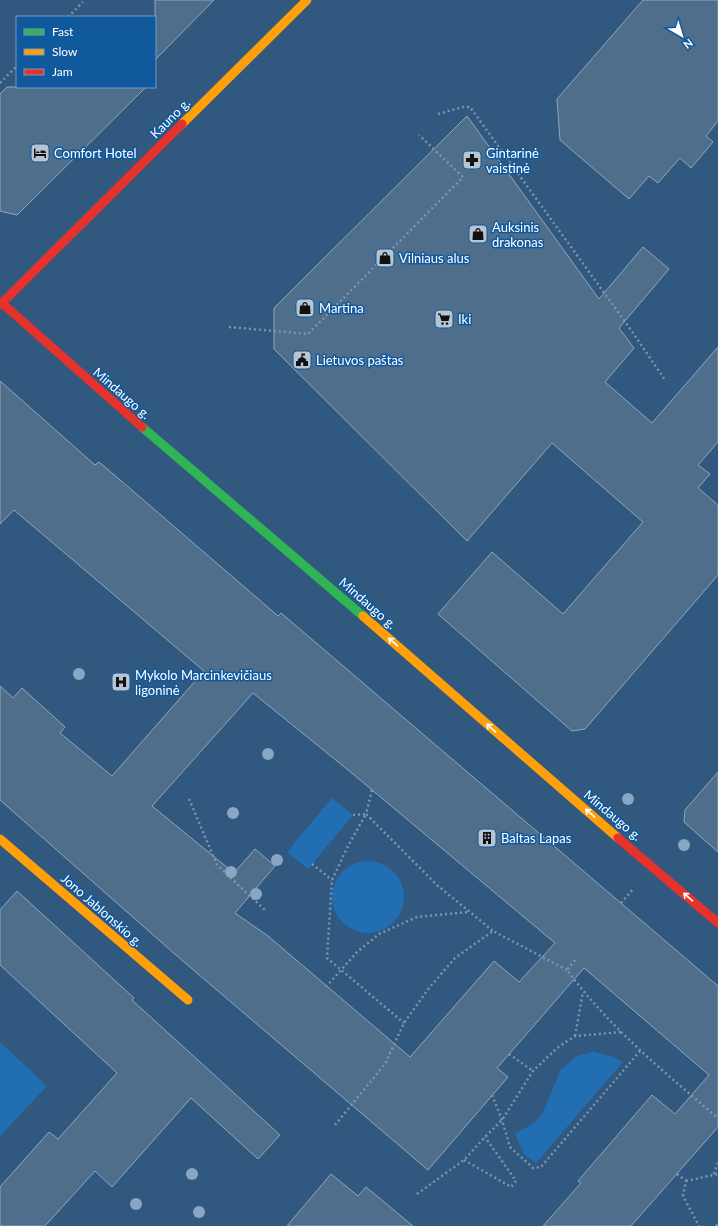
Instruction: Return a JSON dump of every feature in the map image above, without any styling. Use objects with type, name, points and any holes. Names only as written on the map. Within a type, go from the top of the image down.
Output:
[{"type":"main road","name":"Kauno g.","points":[[1,304],[307,0]]},
{"type":"main road","name":"Mindaugo g.","points":[[1,304],[155,439],[718,923]]},
{"type":"main road","name":"Jono Jablonskio g.","points":[[0,839],[188,1000]]},
{"type":"path","points":[[69,16],[83,2]]},
{"type":"path","points":[[0,83],[16,67]]},
{"type":"path","points":[[438,114],[463,107],[470,107],[631,330],[665,380]]},
{"type":"path","points":[[229,327],[308,334],[462,177],[419,135]]},
{"type":"path","points":[[372,790],[366,814],[348,846],[332,880],[327,958],[404,1023]]},
{"type":"path","points":[[188,799],[217,865],[265,910]]},
{"type":"path","points":[[353,815],[366,814],[438,886],[492,931],[567,970],[583,992],[640,1051],[718,1118]]},
{"type":"path","points":[[312,864],[332,880]]},
{"type":"path","points":[[326,987],[357,952],[379,934],[417,917],[469,912]]},
{"type":"path","points":[[335,1125],[385,1064],[404,1023],[429,988],[455,958],[492,931]]},
{"type":"path","points":[[567,970],[574,960]]},
{"type":"path","points":[[575,1036],[583,992]]},
{"type":"path","points":[[417,1194],[464,1160],[502,1120],[533,1071],[557,1048],[575,1036],[622,1032]]},
{"type":"path","points":[[492,1095],[502,1120],[510,1148],[533,1168],[541,1167],[640,1051]]},
{"type":"path","points":[[509,1054],[533,1071]]},
{"type":"path","points":[[464,1160],[511,1187],[516,1181],[485,1137]]},
{"type":"path","points":[[714,1174],[718,1162]]},
{"type":"path","points":[[677,1174],[686,1181]]},
{"type":"path","points":[[686,1181],[718,1174]]},
{"type":"path","points":[[686,1181],[683,1196],[699,1226]]},
{"type":"shaded area","points":[[332,798],[353,815],[308,869],[287,852]]},
{"type":"shaded area","points":[[368,861],[388,867],[398,877],[404,897],[398,917],[388,927],[368,933],[348,927],[338,917],[332,897],[338,877],[348,867]]},
{"type":"shaded area","points":[[0,1042],[47,1086],[0,1136]]},
{"type":"shaded area","points":[[593,1052],[611,1056],[623,1062],[536,1163],[524,1154],[515,1134],[534,1123],[543,1113],[560,1071],[576,1056]]},
{"type":"building","points":[[155,0],[214,0],[156,59]]},
{"type":"building","points":[[643,0],[718,0],[718,121],[706,136],[713,142],[691,168],[680,158],[658,183],[649,176],[629,199],[560,140],[557,99]]},
{"type":"building","name":"Comfort Hotel","points":[[7,87],[145,88],[17,215],[0,211],[0,94]]},
{"type":"building","name":"Iki","points":[[467,116],[599,299],[643,247],[669,269],[619,328],[634,348],[605,382],[652,423],[718,347],[718,442],[698,465],[710,474],[698,488],[718,505],[718,575],[585,729],[572,731],[438,614],[492,552],[563,614],[643,522],[552,443],[467,541],[274,349],[274,308]]},
{"type":"building","points":[[0,381],[95,465],[99,462],[278,616],[281,613],[718,986],[718,1127],[631,1226],[543,1226],[581,1183],[578,1181],[652,1095],[675,1114],[709,1075],[584,968],[497,1068],[508,1077],[428,1170],[177,956],[0,800],[0,686],[13,698],[22,688],[65,727],[60,733],[112,776],[204,671],[14,510],[0,524]],"holes":[[[253,693],[353,774],[555,943],[519,982],[494,961],[410,1057],[268,936],[235,913],[275,866],[255,849],[234,873],[152,806]]]},
{"type":"building","points":[[718,772],[718,852],[684,822],[685,810]]},
{"type":"building","points":[[17,891],[134,998],[132,1000],[280,1135],[258,1159],[191,1098],[112,1187],[95,1171],[45,1226],[0,1226],[0,1187],[49,1132],[58,1139],[117,1073],[0,965],[0,910]]},
{"type":"building","points":[[331,1174],[358,1196],[366,1187],[413,1226],[287,1226]]},
{"type":"traffic: fast","points":[[142,427],[363,616]]},
{"type":"traffic: slow","points":[[182,124],[307,0]]},
{"type":"traffic: slow","points":[[363,616],[618,838]]},
{"type":"traffic: slow","points":[[0,839],[188,1000]]},
{"type":"traffic: jam","points":[[0,305],[182,124]]},
{"type":"traffic: jam","points":[[2,303],[142,427]]},
{"type":"traffic: jam","points":[[618,838],[718,923]]},
{"type":"place","name":"Comfort Hotel","points":[[40,153]]},
{"type":"place","name":"Gintarinė vaistinė","points":[[472,160]]},
{"type":"place","name":"Auksinis drakonas","points":[[478,234]]},
{"type":"place","name":"Vilniaus alus","points":[[385,258]]},
{"type":"place","name":"Martina","points":[[305,308]]},
{"type":"place","name":"Iki","points":[[444,319]]},
{"type":"place","name":"Lietuvos paštas","points":[[302,360]]},
{"type":"place","name":"Mykolo Marcinkevičiaus ligoninė","points":[[121,682]]},
{"type":"place","name":"Baltas Lapas","points":[[487,838]]}]
